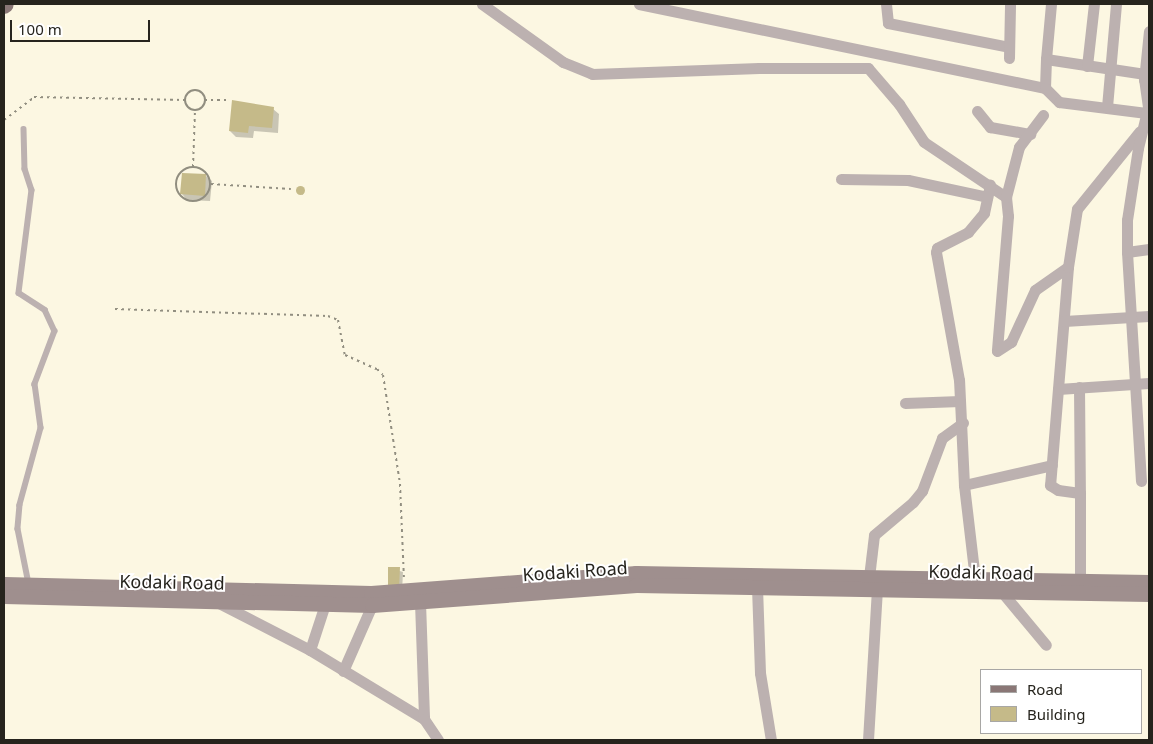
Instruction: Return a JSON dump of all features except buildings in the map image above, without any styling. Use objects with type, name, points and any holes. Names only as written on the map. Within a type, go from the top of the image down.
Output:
[{"type":"main road","name":"Kodaki Road","points":[[4,584],[371,593],[636,573],[873,583],[1001,591],[1149,594]]},
{"type":"main road","name":"Kodaki Road","points":[[4,596],[372,605],[636,585],[757,587],[975,579],[1149,582]]},
{"type":"street","points":[[482,4],[563,62],[592,74],[759,68],[868,68],[899,104],[924,142],[989,191]]},
{"type":"street","points":[[639,4],[1045,88],[1059,102],[1146,113]]},
{"type":"street","points":[[886,4],[888,23],[1009,53],[1010,4]]},
{"type":"street","points":[[1045,88],[1051,4]]},
{"type":"street","points":[[1087,66],[1094,4]]},
{"type":"street","points":[[1107,107],[1116,4]]},
{"type":"street","points":[[1141,481],[1127,252],[1127,220],[1146,113],[1149,38]]},
{"type":"street","points":[[1046,59],[1110,69],[1147,80]]},
{"type":"street","points":[[977,111],[990,127],[1030,134]]},
{"type":"street","points":[[1043,114],[1019,148],[1006,197],[1008,216],[997,351],[1011,342],[1035,290],[1068,267]]},
{"type":"street","points":[[1080,493],[1058,490],[1050,485],[1068,267],[1078,209],[1143,127]]},
{"type":"street","points":[[842,179],[908,180],[989,191],[1006,197]]},
{"type":"street","points":[[975,579],[964,484],[963,423],[959,380],[936,252],[937,248],[968,232],[984,213],[989,191]]},
{"type":"street","points":[[1127,252],[1149,248]]},
{"type":"street","points":[[1064,321],[1149,316]]},
{"type":"street","points":[[1058,389],[1149,383]]},
{"type":"street","points":[[1079,387],[1080,580]]},
{"type":"street","points":[[905,403],[960,401]]},
{"type":"street","points":[[868,740],[874,535],[913,502],[922,491],[942,438],[963,423]]},
{"type":"street","points":[[964,484],[1052,465]]},
{"type":"street","points":[[757,587],[760,673],[771,740]]},
{"type":"street","points":[[1001,591],[1046,646]]},
{"type":"street","points":[[217,602],[310,650],[424,720],[438,740]]},
{"type":"street","points":[[420,602],[424,720]]},
{"type":"street","points":[[310,650],[325,604]]},
{"type":"street","points":[[343,671],[372,605]]},
{"type":"lane","points":[[24,129],[24,169],[32,190],[19,293],[45,310],[56,331],[35,384],[41,428],[20,505],[18,529],[29,586]]},
{"type":"path","points":[[195,90],[202,93],[204,100],[202,107],[194,110],[188,107],[185,100],[188,93],[195,90]]},
{"type":"path","points":[[4,120],[34,97],[185,100]]},
{"type":"path","points":[[204,100],[229,100]]},
{"type":"path","points":[[193,167],[194,110]]},
{"type":"path","points":[[193,167],[206,172],[211,184],[206,196],[200,200],[187,200],[181,197],[177,191],[177,178],[186,168],[193,167]]},
{"type":"path","points":[[211,184],[291,189]]},
{"type":"path","points":[[115,309],[328,316],[338,320],[345,356],[377,369],[383,375],[400,484],[405,591]]}]
